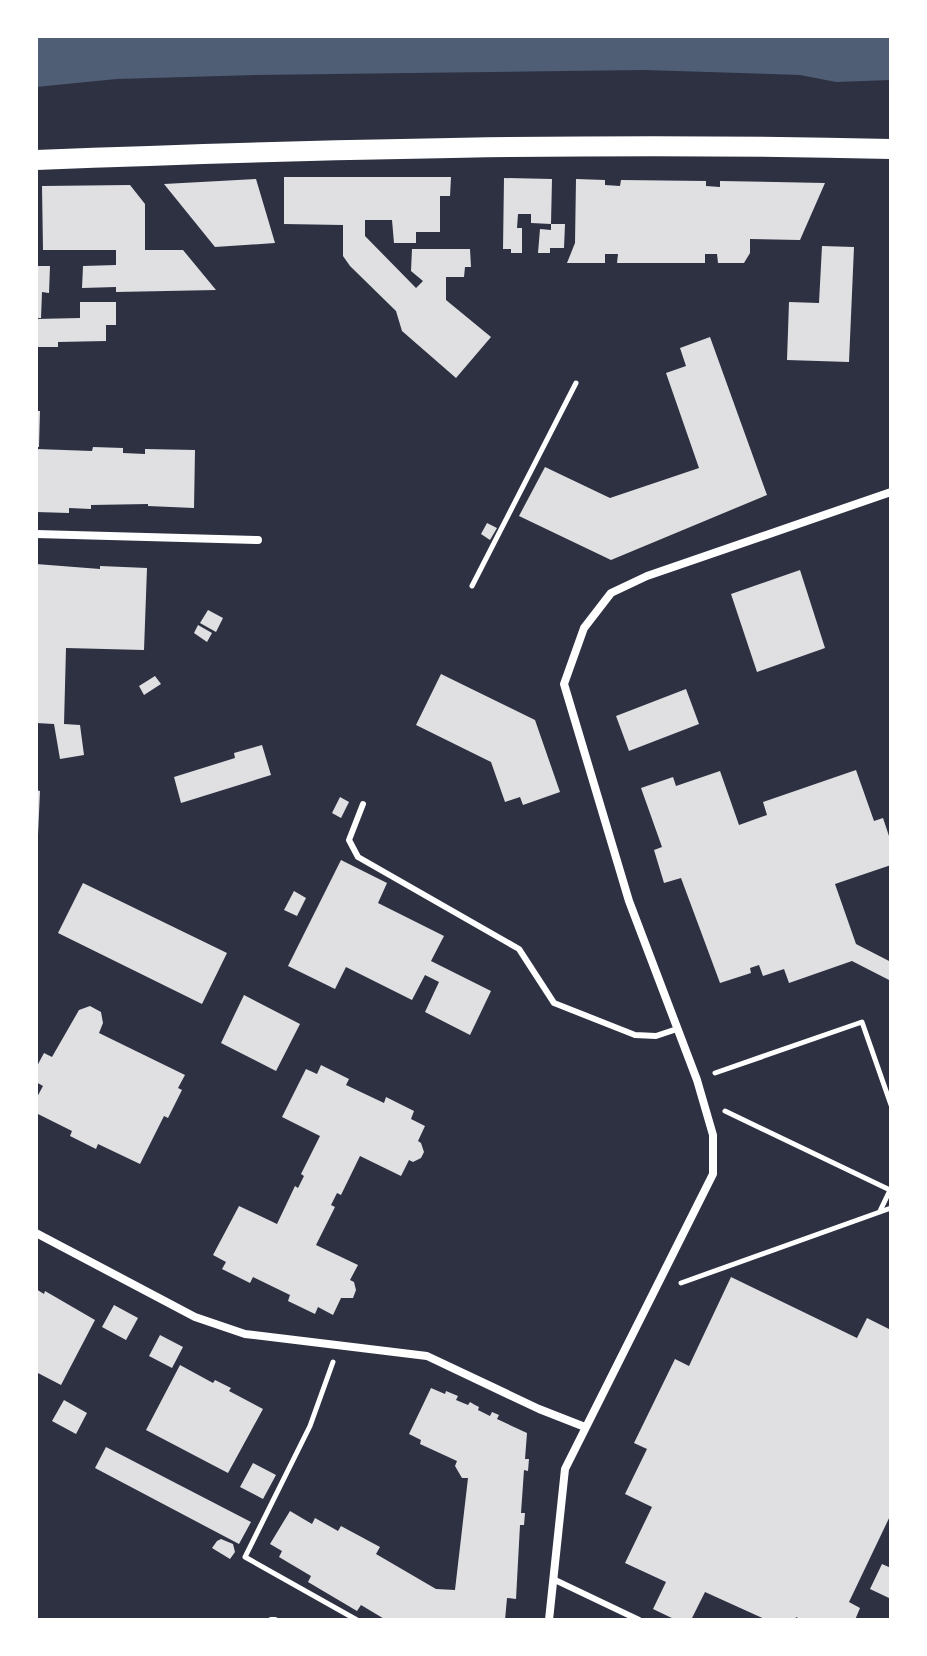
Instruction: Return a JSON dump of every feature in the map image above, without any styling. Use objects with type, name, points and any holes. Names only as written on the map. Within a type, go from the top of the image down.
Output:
[{"type":"main road","points":[[36,160],[304,150],[705,144],[891,149]]},
{"type":"street","points":[[549,1620],[565,1469],[713,1174],[713,1135],[629,901],[564,684],[584,628],[611,593],[647,576],[891,492]]},
{"type":"street","points":[[36,534],[258,540]]},
{"type":"street","points":[[36,1233],[195,1317],[245,1334],[427,1356],[539,1409],[585,1427]]},
{"type":"lane","points":[[363,804],[349,840],[358,857],[519,949],[554,1003],[635,1035],[656,1036],[677,1029]]},
{"type":"lane","points":[[555,1580],[639,1620]]},
{"type":"path","points":[[472,586],[576,383]]},
{"type":"path","points":[[715,1073],[862,1022],[891,1105]]},
{"type":"path","points":[[702,1100],[890,1189],[880,1211]]},
{"type":"path","points":[[676,1285],[891,1208]]},
{"type":"path","points":[[339,1346],[310,1426],[245,1557],[357,1620]]},
{"type":"water","points":[[36,36],[891,36],[891,80],[836,82],[800,75],[644,70],[256,75],[117,79],[36,87]]},
{"type":"building","points":[[284,177],[451,177],[450,196],[440,196],[440,232],[416,232],[416,243],[394,243],[392,220],[365,220],[365,236],[416,288],[423,281],[411,271],[412,249],[470,249],[471,267],[465,267],[464,277],[446,277],[446,300],[491,337],[456,378],[402,331],[396,311],[350,266],[343,256],[343,225],[284,224]]},
{"type":"building","points":[[504,178],[552,179],[551,224],[531,223],[531,214],[518,214],[517,228],[522,228],[522,253],[503,249]]},
{"type":"building","points":[[256,179],[275,243],[215,247],[164,184]]},
{"type":"building","points":[[576,179],[605,180],[605,185],[620,186],[621,180],[706,181],[706,186],[720,187],[720,181],[825,183],[800,240],[750,239],[750,253],[744,263],[718,263],[717,254],[705,254],[705,263],[617,263],[618,254],[605,254],[605,263],[567,263],[575,243]]},
{"type":"building","points":[[130,185],[145,204],[145,250],[183,250],[216,290],[116,292],[116,287],[82,288],[83,266],[116,265],[116,250],[43,250],[42,186]]},
{"type":"building","points":[[551,224],[565,224],[564,248],[550,248],[550,253],[538,253],[540,229],[551,230]]},
{"type":"building","points":[[822,246],[854,247],[849,362],[787,360],[789,302],[819,303]]},
{"type":"building","points":[[36,266],[50,266],[49,293],[42,292],[41,318],[36,318]]},
{"type":"building","points":[[80,302],[116,302],[116,325],[106,325],[106,341],[58,342],[58,347],[36,347],[36,319],[80,318]]},
{"type":"building","points":[[710,337],[767,495],[611,560],[519,516],[545,467],[610,498],[699,468],[666,373],[686,366],[680,348]]},
{"type":"building","points":[[36,411],[40,411],[39,447],[36,447]]},
{"type":"building","points":[[93,447],[123,448],[123,453],[145,454],[145,449],[195,450],[194,508],[148,504],[91,505],[91,509],[69,508],[69,513],[36,512],[36,449],[92,451]]},
{"type":"building","points":[[487,523],[497,528],[490,540],[481,534]]},
{"type":"building","points":[[36,564],[100,569],[100,566],[147,568],[144,650],[66,648],[64,724],[80,725],[84,755],[60,759],[54,724],[36,723]]},
{"type":"building","points":[[800,570],[825,648],[757,672],[731,594]]},
{"type":"building","points":[[208,610],[223,618],[216,632],[200,623]]},
{"type":"building","points":[[198,625],[212,633],[207,642],[194,633]]},
{"type":"building","points":[[441,674],[535,720],[560,792],[523,805],[520,797],[505,802],[491,762],[416,725]]},
{"type":"building","points":[[155,676],[161,684],[144,695],[139,686]]},
{"type":"building","points":[[686,689],[699,724],[629,751],[616,716]]},
{"type":"building","points":[[262,745],[271,775],[181,803],[174,777],[235,758],[234,753]]},
{"type":"building","points":[[856,770],[874,821],[883,818],[891,842],[891,865],[835,884],[856,944],[891,962],[891,981],[852,961],[789,983],[784,969],[763,976],[759,965],[750,968],[751,973],[720,983],[681,878],[664,883],[654,850],[662,847],[641,788],[673,777],[676,786],[720,771],[739,825],[767,815],[763,802]]},
{"type":"building","points":[[36,790],[40,791],[38,835],[36,835]]},
{"type":"building","points":[[340,797],[349,802],[341,818],[332,813]]},
{"type":"building","points":[[341,860],[387,883],[378,903],[444,936],[431,961],[491,991],[470,1035],[425,1012],[439,982],[425,975],[412,1000],[346,967],[335,989],[288,966]]},
{"type":"building","points":[[83,883],[227,953],[202,1004],[58,933]]},
{"type":"building","points":[[294,891],[306,898],[297,916],[284,910]]},
{"type":"building","points":[[244,995],[300,1024],[276,1071],[221,1043]]},
{"type":"building","points":[[90,1006],[101,1012],[103,1023],[99,1033],[185,1075],[178,1088],[182,1090],[168,1118],[164,1116],[140,1164],[98,1144],[96,1149],[70,1136],[72,1131],[36,1113],[36,1099],[43,1086],[36,1082],[36,1068],[44,1053],[52,1057],[79,1010]]},
{"type":"building","points":[[321,1065],[349,1079],[346,1085],[384,1103],[386,1097],[414,1111],[411,1119],[425,1126],[418,1141],[424,1152],[421,1158],[413,1162],[409,1160],[401,1176],[360,1156],[341,1195],[337,1193],[331,1205],[335,1207],[316,1245],[358,1265],[350,1280],[354,1282],[356,1290],[353,1298],[341,1298],[333,1315],[318,1307],[315,1314],[288,1301],[290,1295],[253,1277],[250,1283],[222,1269],[226,1262],[213,1255],[239,1206],[277,1224],[295,1186],[298,1188],[304,1176],[301,1174],[320,1136],[282,1117],[306,1069],[317,1074]]},
{"type":"building","points":[[731,1277],[857,1338],[867,1318],[891,1330],[891,1514],[849,1602],[860,1608],[855,1620],[802,1620],[796,1617],[795,1620],[767,1620],[705,1592],[691,1620],[676,1620],[653,1609],[666,1582],[625,1563],[652,1507],[625,1494],[647,1449],[634,1443],[675,1359],[689,1366]]},
{"type":"building","points":[[36,1289],[44,1294],[45,1291],[95,1320],[61,1385],[36,1372]]},
{"type":"building","points":[[114,1305],[138,1318],[126,1340],[102,1327]]},
{"type":"building","points":[[160,1335],[183,1347],[172,1368],[149,1356]]},
{"type":"building","points":[[180,1365],[213,1383],[215,1380],[231,1388],[229,1391],[263,1409],[228,1473],[146,1430]]},
{"type":"building","points":[[431,1388],[458,1396],[456,1400],[468,1405],[470,1402],[490,1416],[492,1412],[499,1415],[497,1419],[527,1433],[525,1459],[529,1459],[528,1471],[524,1470],[521,1513],[525,1513],[524,1525],[520,1525],[516,1599],[507,1598],[505,1620],[386,1620],[361,1605],[357,1611],[308,1582],[311,1576],[279,1557],[282,1551],[270,1544],[290,1511],[312,1524],[315,1518],[338,1531],[341,1526],[380,1547],[376,1554],[436,1589],[455,1590],[468,1478],[462,1478],[455,1466],[457,1461],[420,1444],[421,1440],[409,1434]]},
{"type":"building","points":[[64,1400],[87,1413],[76,1434],[52,1421]]},
{"type":"building","points":[[106,1447],[251,1522],[239,1544],[95,1468]]},
{"type":"building","points":[[253,1463],[276,1475],[263,1499],[240,1487]]},
{"type":"building","points":[[221,1539],[233,1544],[235,1552],[230,1559],[212,1548]]},
{"type":"building","points":[[882,1564],[891,1568],[889,1598],[870,1589]]}]
